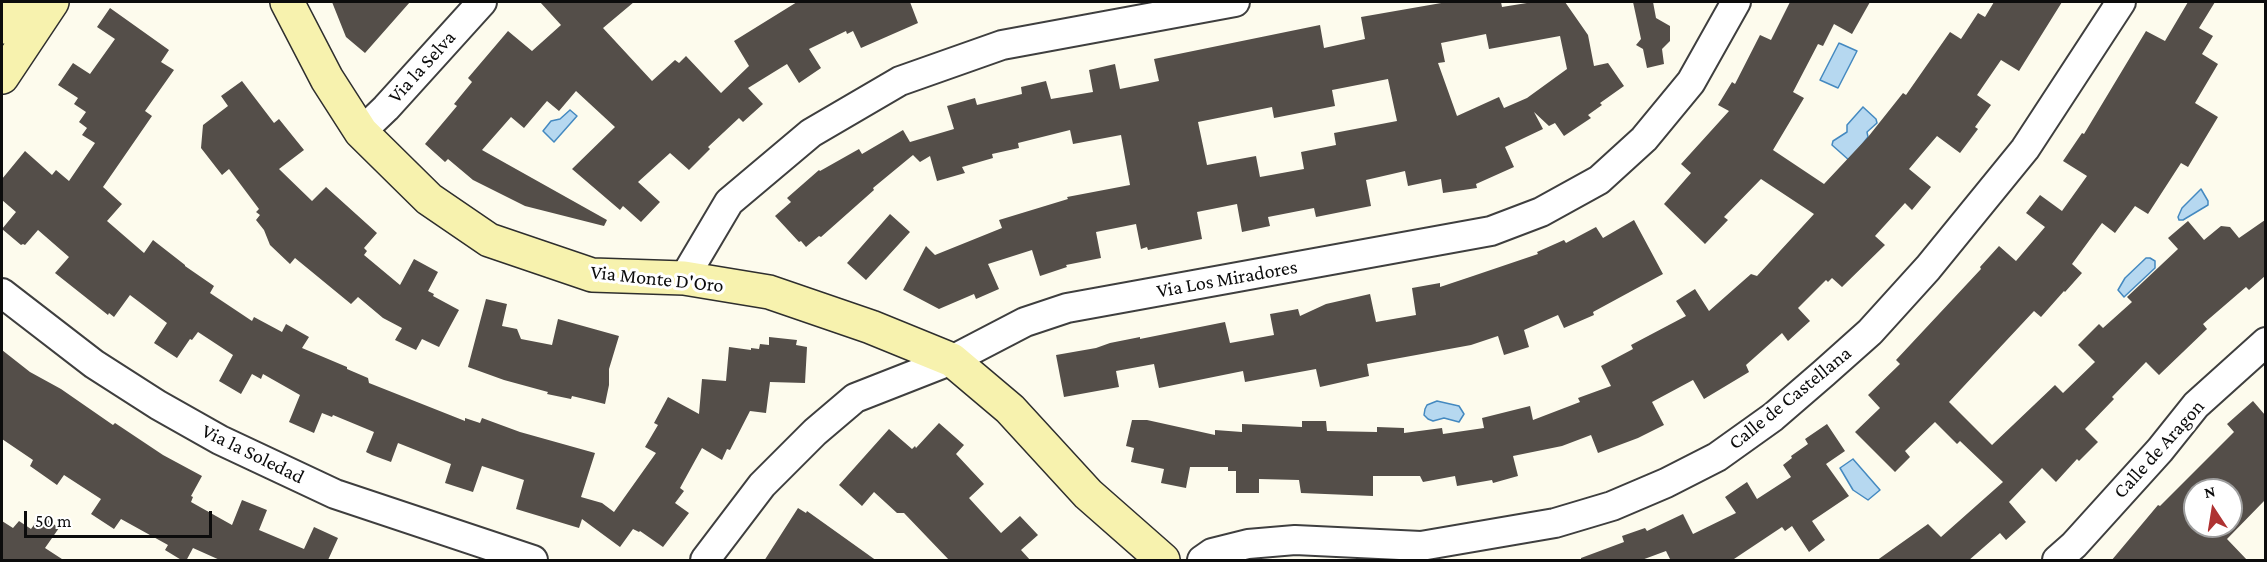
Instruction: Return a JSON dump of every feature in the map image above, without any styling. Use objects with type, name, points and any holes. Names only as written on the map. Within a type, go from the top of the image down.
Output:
[{"type":"street","points":[[2,27],[19,2]]},
{"type":"street","points":[[2,77],[52,2]]},
{"type":"street","name":"Via Monte D'Oro","points":[[287,2],[327,79],[361,132],[429,199],[489,240],[592,275],[684,278],[769,292],[871,327],[952,360],[1010,410],[1088,494],[1163,561]]},
{"type":"street","name":"Via la Selva","points":[[361,132],[386,108],[482,2]]},
{"type":"street","points":[[684,278],[729,202],[811,133],[900,81],[1002,45],[1235,2]]},
{"type":"street","name":"Via Los Miradores","points":[[705,561],[762,485],[815,432],[855,399],[952,360],[1024,322],[1067,308],[1491,231],[1541,212],[1599,180],[1644,139],[1690,82],[1736,2]]},
{"type":"street","name":"Calle de Castellana","points":[[1202,561],[1212,553],[1248,544],[1295,540],[1421,546],[1555,523],[1612,506],[1666,483],[1717,457],[1773,417],[1847,353],[1870,332],[1928,268],[2025,148],[2121,2]]},
{"type":"street","name":"Via la Soledad","points":[[2,293],[94,364],[158,405],[220,440],[335,494],[533,561]]},
{"type":"street","name":"Calle de Aragon","points":[[2057,561],[2160,450],[2196,405],[2265,342]]},
{"type":"water","points":[[1839,43],[1857,51],[1838,88],[1820,80]]},
{"type":"water","points":[[1863,107],[1876,119],[1877,123],[1867,132],[1868,137],[1850,161],[1832,145],[1833,141],[1847,132],[1847,125]]},
{"type":"water","points":[[570,110],[577,116],[554,142],[543,131],[551,121],[560,119]]},
{"type":"water","points":[[2201,189],[2208,205],[2183,220],[2179,220],[2182,208]]},
{"type":"water","points":[[2146,258],[2155,261],[2155,268],[2124,297],[2118,290],[2125,278]]},
{"type":"water","points":[[1437,401],[1459,406],[1464,414],[1459,422],[1444,418],[1433,421],[1428,419],[1424,415],[1427,405]]},
{"type":"water","points":[[1853,459],[1880,490],[1868,500],[1853,490],[1840,468]]},
{"type":"building","points":[[332,2],[410,2],[365,53],[346,37]]},
{"type":"building","points":[[540,2],[634,2],[603,28],[652,81],[675,60],[679,63],[686,56],[721,93],[749,66],[734,41],[797,2],[910,2],[918,23],[861,48],[853,31],[847,34],[846,31],[809,49],[821,68],[799,83],[787,64],[748,88],[763,104],[743,122],[739,118],[708,147],[710,149],[689,170],[670,153],[638,182],[660,202],[641,222],[623,206],[620,210],[572,169],[615,127],[576,91],[559,111],[547,101],[524,128],[511,117],[482,150],[607,220],[604,226],[525,206],[473,180],[448,159],[445,162],[425,144],[457,106],[454,104],[472,82],[468,78],[508,31],[532,51],[561,25]]},
{"type":"building","points":[[1447,2],[1501,2],[1502,7],[1533,2],[1565,2],[1588,35],[1594,66],[1608,63],[1624,86],[1600,103],[1602,105],[1588,115],[1591,118],[1564,136],[1555,123],[1549,126],[1534,112],[1543,129],[1505,147],[1514,167],[1476,184],[1477,188],[1443,193],[1441,179],[1408,186],[1405,171],[1366,180],[1371,206],[1316,217],[1314,208],[1268,217],[1270,226],[1242,232],[1237,204],[1197,212],[1202,239],[1148,250],[1147,247],[1141,249],[1136,224],[1096,232],[1101,258],[1066,265],[1067,267],[1040,276],[1032,250],[988,264],[999,289],[976,299],[974,294],[939,309],[903,290],[926,246],[935,255],[1002,228],[999,220],[1068,199],[1067,197],[1130,185],[1121,135],[1073,144],[1070,130],[1018,143],[1019,148],[992,154],[993,158],[962,167],[965,173],[937,181],[930,156],[920,162],[913,155],[873,188],[874,190],[821,237],[819,236],[806,247],[775,216],[791,202],[787,198],[819,170],[859,149],[862,154],[903,130],[910,142],[954,129],[947,106],[975,98],[977,105],[1022,94],[1021,87],[1046,81],[1051,99],[1093,92],[1089,70],[1115,64],[1120,89],[1159,81],[1154,59],[1320,25],[1324,48],[1365,39],[1361,17]],"holes":[[[1486,34],[1489,49],[1560,36],[1567,69],[1527,98],[1504,108],[1499,97],[1457,116],[1438,63],[1445,62],[1441,43]],[[1388,79],[1397,121],[1334,133],[1336,145],[1301,152],[1304,169],[1260,177],[1256,156],[1207,165],[1198,122],[1272,107],[1274,118],[1335,106],[1332,90]]]},
{"type":"building","points":[[1633,2],[1653,2],[1656,18],[1670,26],[1670,41],[1662,49],[1664,64],[1647,68],[1643,49],[1636,45],[1641,39]]},
{"type":"building","points":[[1790,2],[1870,2],[1852,34],[1834,24],[1823,46],[1818,44],[1793,92],[1804,98],[1773,150],[1824,184],[1868,137],[1903,93],[1906,95],[1950,32],[1961,39],[1978,13],[1985,17],[1994,2],[2062,2],[2019,71],[2001,60],[1977,95],[1991,105],[1975,127],[1978,129],[1960,153],[1937,136],[1909,169],[1931,187],[1912,210],[1905,203],[1875,236],[1885,245],[1842,287],[1832,278],[1828,282],[1826,280],[1798,308],[1810,321],[1788,341],[1782,333],[1746,365],[1749,372],[1704,399],[1693,380],[1652,402],[1664,425],[1638,438],[1598,453],[1591,435],[1562,446],[1513,456],[1518,476],[1493,483],[1492,480],[1457,486],[1455,476],[1423,482],[1420,476],[1373,476],[1373,496],[1301,493],[1299,480],[1259,479],[1259,493],[1236,493],[1236,471],[1228,471],[1228,467],[1190,467],[1186,488],[1161,483],[1164,469],[1131,462],[1134,448],[1126,446],[1132,420],[1147,420],[1215,435],[1215,430],[1242,432],[1242,424],[1302,427],[1302,421],[1326,421],[1327,431],[1377,432],[1377,427],[1404,428],[1404,433],[1442,428],[1443,434],[1484,428],[1482,418],[1530,406],[1533,420],[1580,402],[1578,398],[1611,386],[1601,366],[1633,349],[1631,345],[1686,316],[1676,301],[1695,289],[1709,311],[1751,274],[1757,276],[1814,214],[1761,179],[1724,217],[1728,220],[1705,244],[1664,204],[1691,173],[1681,164],[1729,111],[1718,105],[1732,82],[1735,84],[1760,35],[1771,40]]},
{"type":"building","points":[[2188,2],[2215,2],[2199,28],[2213,36],[2202,54],[2218,64],[2195,103],[2218,117],[2188,167],[2181,163],[2148,214],[2135,206],[2115,233],[2102,223],[2072,264],[2082,273],[2041,317],[2034,311],[1949,402],[1992,445],[2055,385],[2063,393],[2095,362],[2078,345],[2099,324],[2103,328],[2132,302],[2127,297],[2178,249],[2168,238],[2188,221],[2204,240],[2221,226],[2230,227],[2239,238],[2265,220],[2265,276],[2249,290],[2246,287],[2203,324],[2207,329],[2159,375],[2146,362],[2085,429],[2098,442],[2079,461],[2077,459],[2056,482],[2042,468],[2009,502],[2026,522],[2006,540],[2000,533],[1968,561],[1876,561],[1928,524],[1941,537],[2003,482],[1960,441],[1957,444],[1935,422],[1905,451],[1910,457],[1895,472],[1855,432],[1880,408],[1868,395],[1900,364],[1896,360],[1981,269],[1980,267],[1999,246],[2016,261],[2045,227],[2026,213],[2040,195],[2062,211],[2087,176],[2063,161],[2082,133],[2084,134],[2146,31],[2165,41]]},
{"type":"building","points":[[110,8],[169,50],[161,62],[174,70],[145,111],[152,116],[103,187],[122,204],[107,221],[144,253],[153,240],[214,286],[210,293],[252,321],[254,317],[282,332],[286,324],[309,337],[302,348],[347,367],[368,378],[369,383],[465,421],[465,418],[480,423],[482,418],[520,432],[595,453],[581,497],[602,503],[614,512],[656,453],[645,447],[658,425],[654,423],[668,397],[699,414],[702,379],[726,381],[729,347],[759,349],[760,344],[769,345],[769,337],[797,340],[796,345],[807,347],[805,383],[770,382],[766,413],[750,411],[730,450],[727,449],[722,460],[702,448],[680,488],[684,491],[675,503],[689,513],[663,547],[640,531],[633,529],[620,547],[582,519],[579,528],[516,509],[524,480],[482,466],[473,492],[445,483],[451,464],[398,443],[391,462],[372,455],[366,452],[374,432],[333,415],[332,417],[322,413],[314,433],[289,422],[300,395],[263,374],[261,379],[252,374],[241,394],[219,381],[233,355],[198,332],[192,340],[190,339],[177,358],[154,343],[167,323],[130,295],[114,317],[109,313],[108,315],[55,273],[69,257],[38,230],[25,245],[21,245],[2,229],[16,212],[2,200],[2,179],[25,151],[52,175],[56,170],[69,181],[95,143],[82,135],[87,128],[79,122],[86,112],[74,104],[78,98],[58,85],[73,63],[90,74],[115,39],[97,27]]},
{"type":"building","points":[[242,81],[274,123],[279,119],[304,150],[279,169],[312,201],[326,187],[377,233],[364,248],[367,251],[364,255],[400,285],[414,259],[438,272],[428,291],[459,310],[439,347],[422,339],[416,350],[395,340],[402,328],[383,318],[358,297],[351,304],[295,258],[290,264],[270,245],[264,230],[256,220],[260,215],[256,212],[259,209],[229,169],[222,175],[201,148],[203,125],[228,106],[221,96]]},
{"type":"building","points":[[890,214],[910,232],[866,280],[847,263]]},
{"type":"building","points":[[1634,220],[1663,274],[1593,312],[1594,315],[1564,328],[1558,315],[1524,330],[1529,347],[1504,355],[1498,336],[1471,345],[1367,364],[1369,376],[1320,387],[1316,369],[1245,382],[1243,371],[1159,388],[1154,364],[1116,371],[1119,387],[1064,397],[1056,355],[1225,322],[1230,343],[1274,335],[1270,314],[1298,309],[1300,316],[1326,304],[1370,294],[1376,322],[1416,315],[1412,288],[1440,283],[1440,287],[1538,254],[1537,252],[1564,240],[1566,243],[1596,227],[1603,238]]},
{"type":"building","points":[[486,299],[507,304],[502,326],[517,329],[521,339],[552,345],[558,319],[619,336],[609,369],[609,385],[605,404],[572,396],[571,399],[547,394],[548,392],[468,367]]},
{"type":"building","points":[[2,350],[30,372],[61,389],[113,425],[115,423],[163,455],[202,476],[191,496],[193,497],[191,502],[232,525],[242,500],[267,510],[259,530],[304,549],[314,527],[338,538],[328,560],[331,561],[222,561],[193,548],[186,561],[183,561],[165,550],[168,545],[121,519],[114,529],[91,514],[101,499],[64,475],[57,485],[30,466],[33,460],[2,439]]},
{"type":"building","points":[[2253,401],[2265,415],[2265,500],[2243,523],[2243,478],[2188,478],[2234,432],[2227,424]]},
{"type":"building","points":[[939,423],[964,445],[956,454],[984,484],[969,498],[1001,533],[1020,516],[1038,535],[1021,550],[1031,561],[950,561],[904,513],[897,513],[874,492],[862,506],[839,485],[889,429],[912,449],[915,446],[916,448]]},
{"type":"building","points":[[1827,424],[1845,451],[1826,464],[1849,496],[1812,521],[1825,540],[1809,552],[1792,526],[1785,531],[1782,527],[1731,561],[1671,561],[1666,551],[1639,561],[1581,561],[1581,558],[1624,542],[1622,536],[1645,528],[1647,531],[1683,514],[1693,534],[1736,513],[1725,497],[1747,482],[1757,499],[1791,477],[1783,465],[1808,444],[1805,439]]},
{"type":"building","points":[[2183,483],[2183,538],[2228,538],[2248,561],[2111,561],[2158,505],[2160,506]]},
{"type":"building","points":[[798,508],[806,513],[807,511],[877,561],[764,561]]},
{"type":"building","points":[[41,515],[59,528],[45,548],[65,561],[2,561],[2,521],[13,528],[19,521],[31,529]]}]
